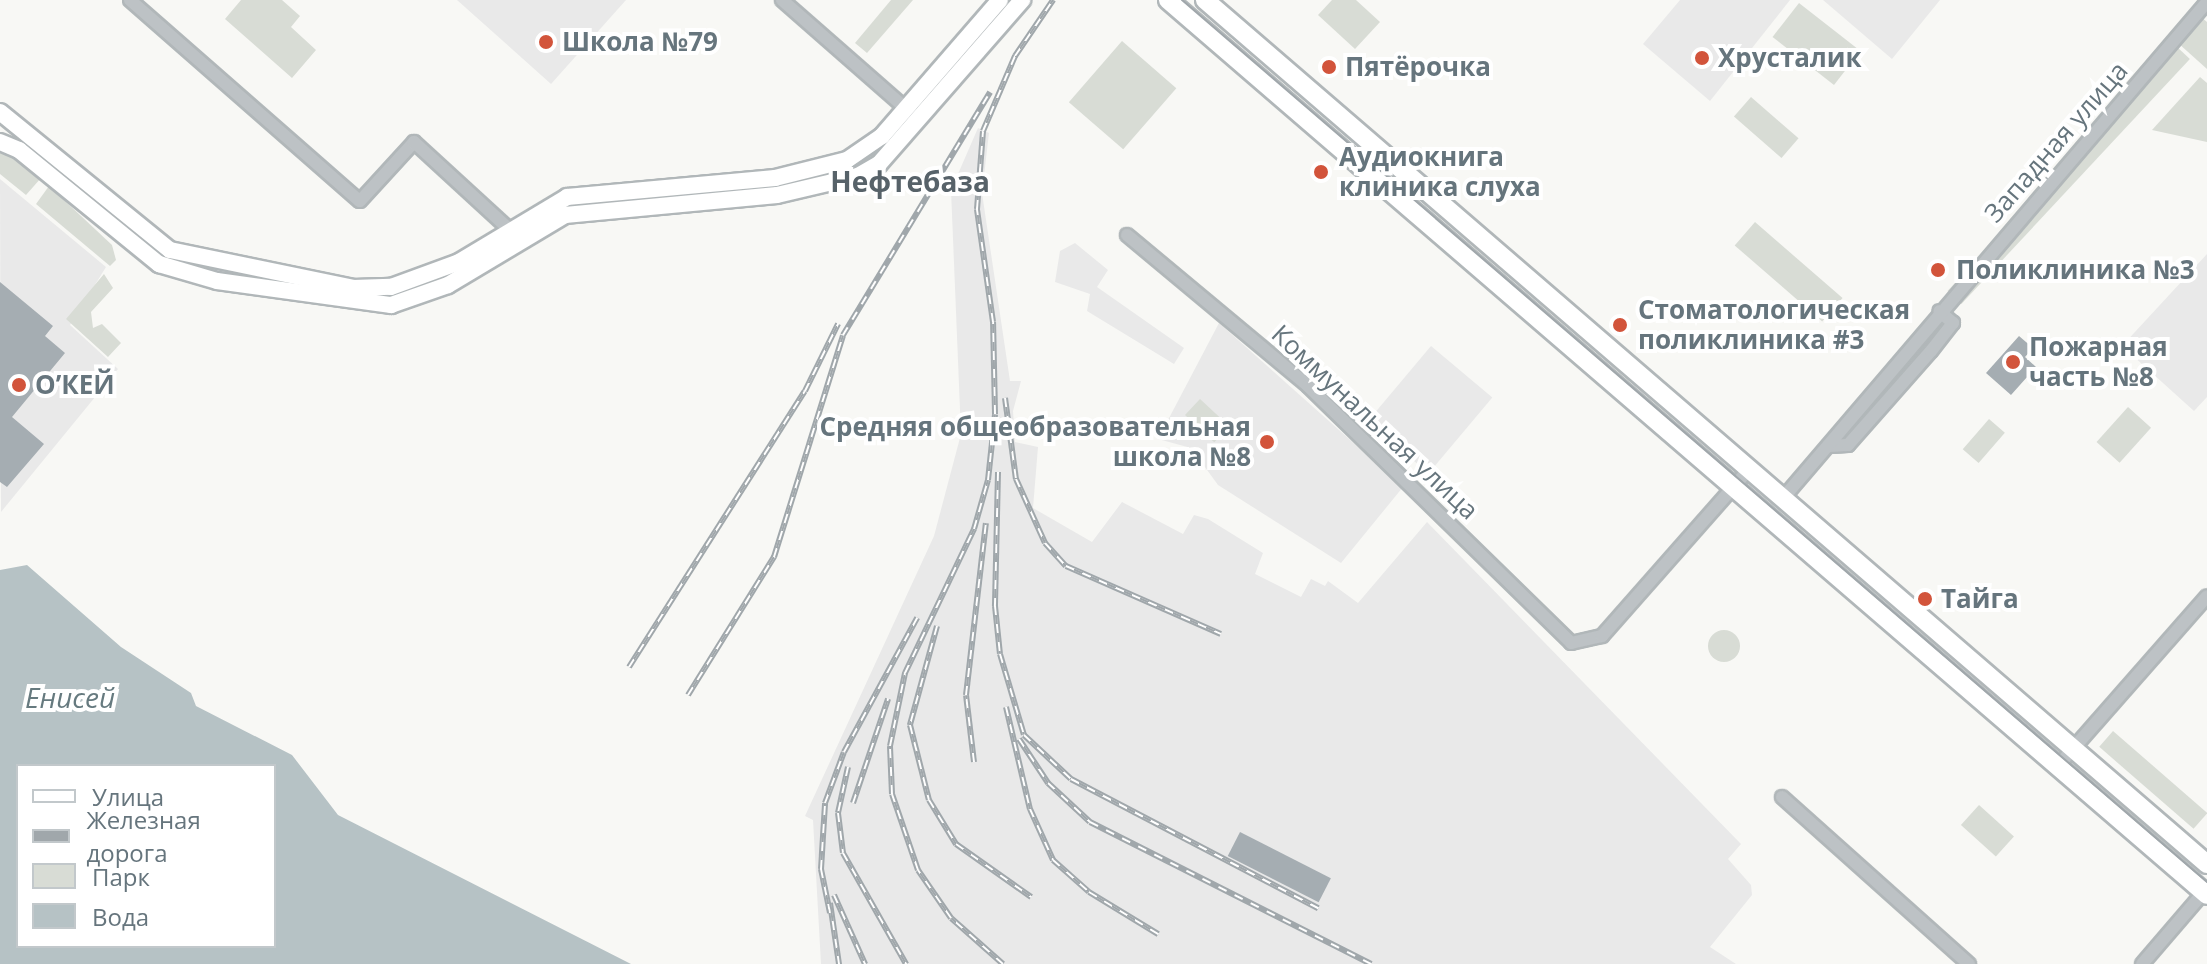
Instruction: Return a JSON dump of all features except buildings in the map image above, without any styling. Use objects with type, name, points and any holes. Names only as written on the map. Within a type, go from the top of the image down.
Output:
[{"type":"highway","points":[[1168,0],[2205,894]]},
{"type":"highway","points":[[1205,0],[2207,864]]},
{"type":"main road","points":[[0,142],[19,150],[144,255],[352,295],[444,278],[565,215],[777,195],[858,176],[879,164],[912,114],[1000,0]]},
{"type":"main road","points":[[444,278],[556,202],[597,191],[811,172],[869,149],[912,114],[1022,0]]},
{"type":"main road","points":[[0,112],[151,239],[188,265]]},
{"type":"street","points":[[130,0],[360,201],[414,142],[511,231]]},
{"type":"street","points":[[782,0],[912,114]]},
{"type":"street","name":"Западная улица","points":[[1784,497],[1939,311],[2207,2]]},
{"type":"street","name":"Коммунальная улица","points":[[1127,235],[1308,386],[1571,643],[1586,644],[1602,636],[1734,485]]},
{"type":"street","name":"Западная улица","points":[[1828,446],[1848,445],[1931,351],[1953,323],[1939,311]]},
{"type":"street","points":[[1734,485],[1750,468]]},
{"type":"street","points":[[2057,767],[2207,596]]},
{"type":"street","points":[[1782,797],[1969,964]]},
{"type":"street","points":[[2142,964],[2205,894]]},
{"type":"shaded area","name":"Школа №79","points":[[457,0],[626,0],[551,84]]},
{"type":"shaded area","name":"Хрусталик","points":[[1680,0],[1790,0],[1710,101],[1643,44]]},
{"type":"shaded area","points":[[1823,0],[1940,0],[1892,59]]},
{"type":"shaded area","points":[[978,128],[989,133],[982,193],[1010,381],[1021,381],[1013,411],[1015,442],[1038,447],[1033,508],[1092,542],[1122,502],[1183,534],[1194,515],[1208,519],[1263,553],[1255,574],[1301,597],[1311,579],[1325,586],[1328,581],[1358,603],[1427,522],[1741,844],[1728,859],[1751,885],[1752,895],[1710,947],[1736,964],[821,964],[813,820],[805,816],[934,536],[961,434],[951,190]]},
{"type":"shaded area","points":[[0,179],[106,267],[70,325],[118,369],[1,512]]},
{"type":"shaded area","points":[[1075,243],[1108,270],[1097,287],[1184,348],[1174,364],[1087,311],[1090,294],[1055,282],[1060,251]]},
{"type":"shaded area","points":[[2207,254],[2207,397],[2194,411],[2122,346]]},
{"type":"shaded area","name":"Средняя общеобразовательная школа №8","points":[[1219,323],[1403,487],[1341,563],[1218,485],[1191,448],[1158,439]]},
{"type":"shaded area","points":[[1431,346],[1492,397],[1429,473],[1367,422]]},
{"type":"green space","points":[[241,0],[282,0],[300,16],[291,27],[316,50],[292,78],[225,19]]},
{"type":"green space","points":[[891,0],[913,0],[867,53],[855,43]]},
{"type":"green space","points":[[1332,0],[1356,0],[1380,22],[1355,49],[1318,15]]},
{"type":"green space","points":[[1799,3],[1860,51],[1834,85],[1773,37]]},
{"type":"green space","points":[[2201,17],[2207,22],[2207,69],[2178,43]]},
{"type":"green space","points":[[1122,41],[1176,88],[1123,149],[1069,102]]},
{"type":"green space","points":[[2176,46],[2190,59],[1961,304],[1948,291]]},
{"type":"green space","points":[[2200,77],[2207,83],[2207,142],[2152,130]]},
{"type":"green space","points":[[1751,97],[1799,138],[1781,158],[1734,117]]},
{"type":"green space","points":[[0,150],[41,178],[26,195],[0,174]]},
{"type":"green space","points":[[49,186],[112,245],[116,260],[110,266],[36,204]]},
{"type":"green space","points":[[1755,222],[1843,298],[1822,321],[1735,245]]},
{"type":"green space","points":[[104,274],[113,288],[91,312],[93,328],[102,324],[121,343],[108,357],[66,319]]},
{"type":"green space","points":[[1200,399],[1229,426],[1214,442],[1185,415]]},
{"type":"green space","points":[[2128,407],[2151,428],[2120,463],[2097,442]]},
{"type":"green space","points":[[1989,419],[2005,433],[1979,463],[1963,449]]},
{"type":"green space","points":[[1724,630],[1736,634],[1740,646],[1736,658],[1724,662],[1712,658],[1708,646],[1712,634]]},
{"type":"green space","points":[[2113,731],[2207,813],[2194,829],[2099,747]]},
{"type":"green space","points":[[1979,805],[2014,836],[1996,857],[1961,825]]},
{"type":"water","name":"Енисей","points":[[27,565],[121,647],[191,693],[196,706],[292,755],[338,815],[631,964],[0,964],[0,570]]},
{"type":"tram line","points":[[1182,0],[2207,882]]},
{"type":"railway","points":[[1003,964],[951,918],[918,870],[892,794],[890,746],[905,673],[974,529],[988,480],[995,414],[993,322],[977,209],[983,131],[1015,56],[1053,0]]},
{"type":"railway","points":[[688,695],[774,557],[843,335],[990,92]]},
{"type":"railway","points":[[629,667],[805,391],[838,324]]},
{"type":"railway","points":[[1005,398],[1016,479],[1045,543],[1066,566],[1221,634]]},
{"type":"railway","points":[[998,472],[995,606],[1000,654],[1024,735],[1071,779],[1318,908]]},
{"type":"railway","points":[[974,762],[966,695],[986,523]]},
{"type":"railway","points":[[830,913],[821,869],[825,803],[844,752],[917,618]]},
{"type":"railway","points":[[937,626],[910,725],[929,800],[956,844],[1031,897]]},
{"type":"railway","points":[[853,803],[888,699]]},
{"type":"railway","points":[[1006,707],[1030,809],[1053,860],[1089,892],[1158,934]]},
{"type":"railway","points":[[1019,739],[1048,783],[1090,822],[1371,964]]},
{"type":"railway","points":[[848,767],[838,813],[843,853],[906,964]]},
{"type":"railway","points":[[834,895],[865,964]]},
{"type":"railway","points":[[830,903],[839,964]]},
{"type":"place","name":"Школа №79","points":[[546,42]]},
{"type":"place","name":"Хрусталик","points":[[1702,58]]},
{"type":"place","name":"Пятёрочка","points":[[1329,67]]},
{"type":"place","name":"Аудиокнига клиника слуха","points":[[1321,172]]},
{"type":"place","name":"Поликлиника №3","points":[[1938,270]]},
{"type":"place","name":"Стоматологическая поликлиника #3","points":[[1620,325]]},
{"type":"place","name":"Пожарная часть №8","points":[[2013,362]]},
{"type":"place","name":"О’КЕЙ","points":[[19,385]]},
{"type":"place","name":"Средняя общеобразовательная школа №8","points":[[1267,442]]},
{"type":"place","name":"Тайга","points":[[1925,599]]},
{"type":"district","name":"Нефтебаза","points":[[910,181]]}]
